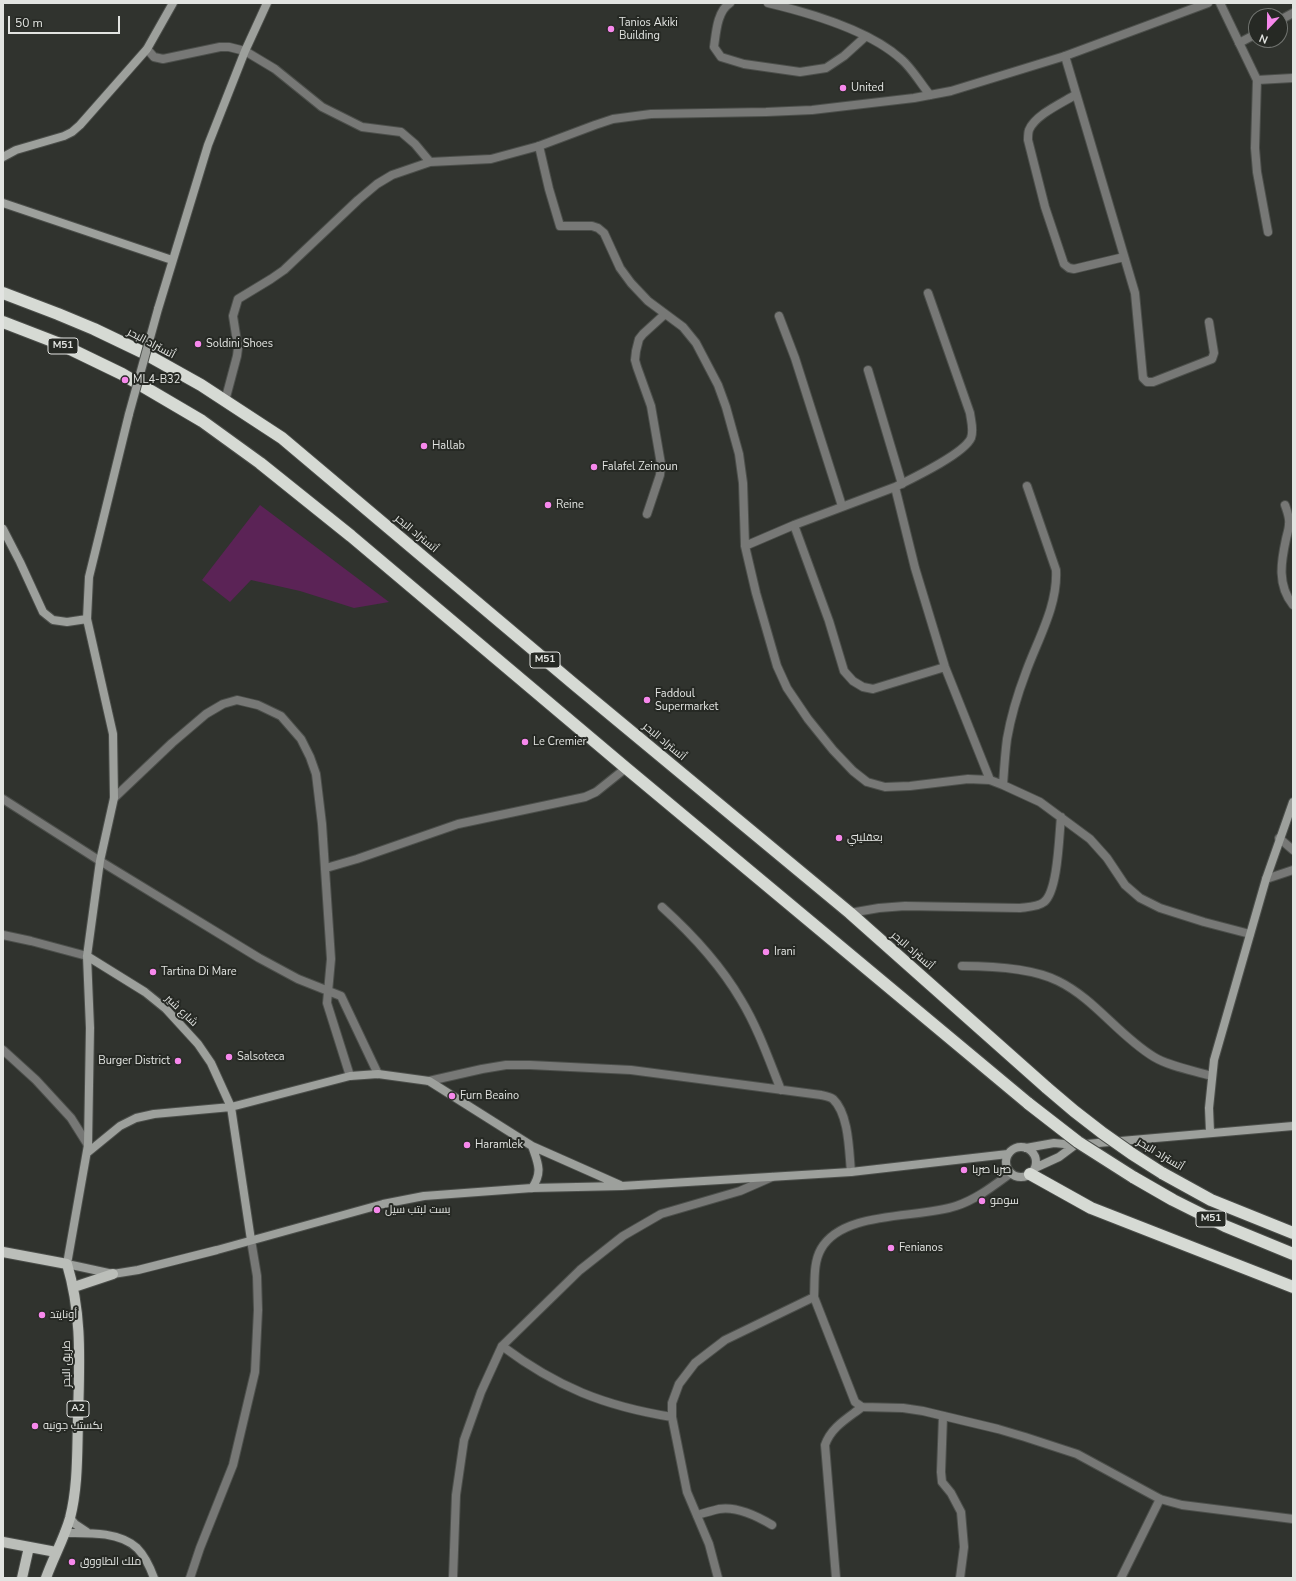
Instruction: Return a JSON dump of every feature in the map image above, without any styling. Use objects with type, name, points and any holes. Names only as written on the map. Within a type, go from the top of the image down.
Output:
[{"type":"highway","name":"أتستراد البحر","points":[[3,293],[94,329],[148,356],[201,385],[282,438],[568,680],[850,913],[1073,1110],[1097,1129],[1162,1173],[1211,1200],[1293,1233]]},
{"type":"highway","name":"M51","points":[[3,322],[60,344],[122,374],[202,421],[260,463],[351,536],[626,768],[1029,1104],[1078,1142],[1133,1177],[1173,1200],[1225,1226],[1293,1254]]},
{"type":"highway","points":[[1032,1171],[1091,1208],[1293,1287]]},
{"type":"main road","points":[[3,157],[16,150],[72,132],[92,113],[121,77],[147,49],[173,3]]},
{"type":"main road","points":[[67,1264],[87,1149],[90,1028],[87,956],[100,861],[114,798],[113,734],[87,619],[89,577],[129,414],[172,260],[208,145],[245,51],[267,3]]},
{"type":"main road","points":[[3,203],[172,260]]},
{"type":"main road","points":[[3,529],[43,612],[53,620],[68,622],[87,619]]},
{"type":"main road","points":[[1210,1132],[1209,1108],[1214,1060],[1266,879],[1279,838],[1293,802]]},
{"type":"main road","name":"شارع شير","points":[[87,956],[145,992],[166,1009],[183,1026],[211,1063],[231,1107],[251,1240]]},
{"type":"main road","points":[[87,1149],[120,1126],[136,1118],[154,1114],[231,1107],[350,1076],[378,1074],[429,1081],[532,1146],[622,1186]]},
{"type":"main road","points":[[74,1287],[113,1274],[138,1270],[383,1204],[424,1196],[532,1188],[622,1186],[851,1172],[1008,1154],[1016,1148],[1026,1148],[1054,1142],[1075,1145],[1210,1132],[1293,1126]]},
{"type":"main road","points":[[1008,1154],[1006,1164],[1011,1173],[1020,1177],[1059,1157],[1075,1145]]},
{"type":"main road","points":[[532,1146],[539,1172],[537,1181],[532,1188]]},
{"type":"main road","points":[[1026,1148],[1035,1156],[1036,1162],[1032,1171]]},
{"type":"main road","points":[[3,1252],[113,1274]]},
{"type":"main road","name":"طريق البحر","points":[[46,1578],[70,1518],[77,1464],[80,1338],[74,1287],[67,1264]]},
{"type":"main road","points":[[70,1518],[75,1524],[88,1532]]},
{"type":"main road","points":[[64,1532],[88,1532],[112,1536],[135,1546],[148,1563],[154,1578]]},
{"type":"main road","points":[[3,1542],[56,1552]]},
{"type":"main road","points":[[22,1578],[29,1547]]},
{"type":"street","points":[[730,3],[727,5],[717,24],[714,47],[722,57],[744,64],[800,72],[826,68],[844,56],[865,37]]},
{"type":"street","points":[[768,3],[809,14],[851,29],[882,46],[902,59],[930,95]]},
{"type":"street","points":[[225,401],[237,356],[238,348],[233,316],[238,299],[284,270],[358,200],[377,184],[392,175],[430,162],[491,159],[539,146],[613,119],[651,114],[758,113],[812,110],[914,98],[951,91],[1065,56],[1208,3]]},
{"type":"street","points":[[1220,3],[1257,80],[1255,148],[1257,172],[1268,232]]},
{"type":"street","points":[[1239,43],[1248,38]]},
{"type":"street","points":[[147,49],[154,57],[163,59],[220,47],[228,47],[245,51],[275,70],[322,107],[362,127],[401,132],[415,144],[430,162]]},
{"type":"street","points":[[1065,56],[1075,95],[1135,293],[1143,378],[1147,382],[1153,382],[1212,359],[1214,353],[1209,322]]},
{"type":"street","points":[[1257,80],[1293,78]]},
{"type":"street","points":[[1075,95],[1041,116],[1029,131],[1028,140],[1045,207],[1064,264],[1069,268],[1074,269],[1124,257]]},
{"type":"street","points":[[539,146],[549,189],[560,226],[592,226],[598,228],[604,234],[620,268],[648,301],[683,328],[696,343],[718,385],[726,407],[739,454],[743,483],[745,546],[760,608],[778,666],[787,688],[808,719],[833,750],[853,771],[867,782],[885,787],[910,786],[968,779],[990,780],[1003,785],[1040,802],[1090,839],[1107,858],[1125,885],[1140,898],[1160,908],[1204,922],[1250,934]]},
{"type":"street","points":[[745,546],[842,506],[899,486],[953,455],[963,448],[971,438],[972,427],[970,413],[928,293]]},
{"type":"street","points":[[647,514],[660,475],[661,464],[651,406],[635,360],[639,339],[665,314]]},
{"type":"street","points":[[779,316],[795,358],[842,506]]},
{"type":"street","points":[[868,370],[899,486],[915,568],[945,667],[990,780]]},
{"type":"street","points":[[1003,785],[1007,739],[1013,714],[1026,672],[1051,608],[1057,582],[1056,570],[1027,486]]},
{"type":"street","points":[[1285,505],[1289,524],[1282,557],[1281,573],[1283,587],[1293,606]]},
{"type":"street","points":[[794,525],[829,621],[844,670],[853,681],[863,687],[873,689],[945,667]]},
{"type":"street","points":[[114,798],[172,743],[206,714],[223,704],[237,700],[258,705],[281,716],[301,739],[316,774],[319,791],[326,868],[326,897],[331,959],[327,1003],[350,1076]]},
{"type":"street","points":[[326,868],[357,859],[458,824],[585,797],[596,792],[626,768]]},
{"type":"street","points":[[3,799],[100,861],[281,970],[298,979],[342,996],[378,1074]]},
{"type":"street","points":[[850,913],[879,908],[905,906],[1020,908],[1035,906],[1043,903],[1050,895],[1054,881],[1061,817]]},
{"type":"street","points":[[1279,838],[1293,850]]},
{"type":"street","points":[[1266,879],[1293,870]]},
{"type":"street","points":[[662,907],[703,946],[742,1001],[781,1090]]},
{"type":"street","points":[[3,935],[87,956]]},
{"type":"street","points":[[962,966],[982,966],[1016,970],[1039,974],[1059,981],[1086,1000],[1126,1036],[1153,1056],[1171,1065],[1212,1076]]},
{"type":"street","points":[[3,1050],[36,1080],[71,1118],[87,1149]]},
{"type":"street","points":[[429,1081],[506,1065],[530,1065],[632,1070],[821,1095],[832,1099],[840,1110],[846,1126],[851,1172]]},
{"type":"street","points":[[1011,1173],[976,1198],[955,1206],[928,1212],[861,1222],[845,1228],[829,1238],[821,1249],[816,1262],[814,1296],[855,1402],[862,1407],[903,1408],[998,1429],[1077,1454],[1160,1499],[1182,1505],[1293,1519]]},
{"type":"street","points":[[453,1578],[456,1495],[464,1440],[481,1392],[502,1346],[580,1270],[623,1236],[661,1214],[740,1192],[776,1176]]},
{"type":"street","points":[[190,1578],[200,1548],[233,1465],[255,1372],[258,1310],[257,1276],[251,1240]]},
{"type":"street","points":[[718,1578],[709,1544],[687,1492],[672,1417],[672,1403],[679,1384],[695,1363],[725,1340],[814,1296]]},
{"type":"street","points":[[502,1346],[527,1365],[582,1394],[641,1412],[672,1417]]},
{"type":"street","points":[[836,1578],[825,1445],[828,1436],[841,1423],[862,1407]]},
{"type":"street","points":[[943,1416],[942,1482],[951,1492],[961,1512],[964,1547],[960,1578]]},
{"type":"street","points":[[1122,1578],[1160,1499]]},
{"type":"street","points":[[697,1515],[720,1509],[740,1510],[772,1525]]},
{"type":"shaded area","points":[[260,505],[389,602],[354,608],[300,591],[251,580],[230,602],[202,580]]},
{"type":"place","name":"Tanios Akiki Building","points":[[611,29]]},
{"type":"place","name":"United","points":[[843,88]]},
{"type":"place","name":"Soldini Shoes","points":[[198,344]]},
{"type":"place","name":"ML4-B32","points":[[125,380]]},
{"type":"place","name":"Hallab","points":[[424,446]]},
{"type":"place","name":"Falafel Zeinoun","points":[[594,467]]},
{"type":"place","name":"Reine","points":[[548,505]]},
{"type":"place","name":"Faddoul Supermarket","points":[[647,700]]},
{"type":"place","name":"Le Cremier","points":[[525,742]]},
{"type":"place","name":"بعقليني","points":[[839,838]]},
{"type":"place","name":"Irani","points":[[766,952]]},
{"type":"place","name":"Tartina Di Mare","points":[[153,972]]},
{"type":"place","name":"Salsoteca","points":[[229,1057]]},
{"type":"place","name":"Burger District","points":[[178,1061]]},
{"type":"place","name":"Furn Beaino","points":[[452,1096]]},
{"type":"place","name":"Haramlek","points":[[467,1145]]},
{"type":"place","name":"صربا صربا","points":[[964,1170]]},
{"type":"place","name":"سومو","points":[[982,1201]]},
{"type":"place","name":"بست لبتب سيل","points":[[377,1210]]},
{"type":"place","name":"Fenianos","points":[[891,1248]]},
{"type":"place","name":"أونايتد","points":[[42,1315]]},
{"type":"place","name":"بكستب جونيه","points":[[35,1426]]},
{"type":"place","name":"ملك الطاووق","points":[[72,1562]]}]
